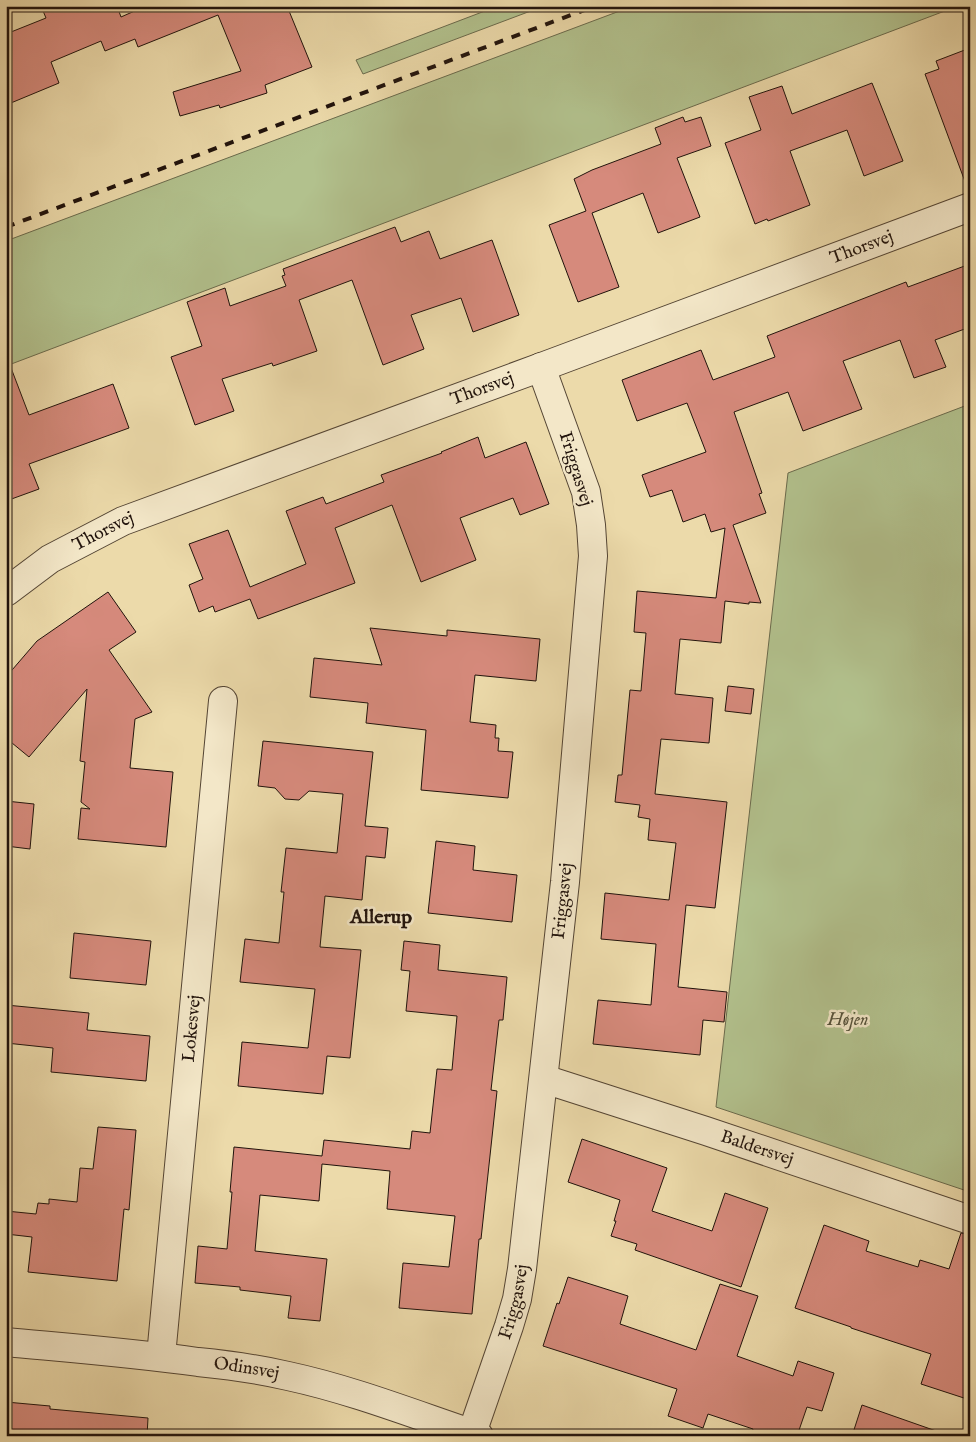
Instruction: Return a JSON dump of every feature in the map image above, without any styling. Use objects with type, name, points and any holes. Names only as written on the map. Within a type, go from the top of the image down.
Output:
[{"type":"street","name":"Thorsvej","points":[[6,592],[50,559],[123,521],[970,207]]},
{"type":"street","name":"Friggasvej","points":[[475,1434],[517,1299],[522,1269],[565,882],[593,556],[586,492],[541,367]]},
{"type":"street","name":"Lokesvej","points":[[161,1356],[223,701]]},
{"type":"street","name":"Baldersvej","points":[[544,1080],[723,1137],[970,1220]]},
{"type":"street","name":"Odinsvej","points":[[6,1342],[161,1356],[247,1368],[318,1383],[395,1406],[475,1434]]},
{"type":"green space","points":[[498,6],[544,6],[363,74],[356,60]]},
{"type":"green space","points":[[633,6],[958,6],[6,366],[6,241]]},
{"type":"green space","name":"Højen","points":[[970,404],[970,1192],[716,1107],[788,473]]},
{"type":"building","points":[[41,6],[117,6],[121,17],[146,6],[287,6],[312,67],[265,85],[267,93],[220,108],[219,105],[180,116],[173,92],[241,71],[218,15],[138,47],[135,39],[105,51],[101,41],[51,62],[59,83],[6,105],[6,34],[46,18]]},
{"type":"building","points":[[970,48],[970,186],[967,187],[925,74],[939,69],[936,61]]},
{"type":"building","points":[[872,83],[903,161],[864,176],[847,130],[790,151],[810,205],[755,224],[725,143],[761,130],[749,97],[782,86],[792,114]]},
{"type":"building","points":[[683,117],[685,122],[701,117],[711,146],[677,158],[700,217],[658,233],[643,193],[592,213],[619,287],[578,302],[549,225],[586,211],[574,179],[592,170],[661,144],[655,128]]},
{"type":"building","points":[[395,227],[401,242],[429,231],[440,259],[492,240],[519,315],[473,332],[461,298],[411,315],[424,349],[383,365],[352,280],[299,300],[317,351],[273,366],[272,363],[222,379],[234,411],[195,425],[171,357],[202,346],[187,302],[225,288],[230,306],[286,286],[282,276],[285,275],[283,269]]},
{"type":"building","points":[[970,264],[970,327],[935,340],[946,367],[914,378],[900,340],[843,361],[862,409],[803,431],[788,392],[734,412],[762,493],[759,494],[766,513],[733,525],[761,603],[749,602],[749,604],[725,601],[721,643],[680,639],[675,694],[713,698],[709,743],[661,739],[655,794],[727,802],[715,908],[686,905],[678,987],[727,992],[724,1022],[703,1020],[700,1055],[593,1044],[598,1000],[651,1005],[656,944],[601,939],[605,893],[669,900],[676,843],[648,840],[650,819],[638,817],[640,805],[615,802],[618,775],[622,775],[630,690],[641,691],[646,633],[634,632],[637,591],[716,598],[725,528],[711,532],[705,514],[683,522],[672,490],[650,497],[642,475],[706,452],[687,403],[637,421],[622,380],[701,350],[713,380],[775,357],[767,336],[906,282],[908,287]]},
{"type":"building","points":[[8,360],[29,415],[113,384],[129,428],[29,464],[39,489],[6,501],[6,361]]},
{"type":"building","points":[[478,437],[485,458],[526,442],[549,504],[520,515],[513,498],[460,518],[476,560],[421,582],[392,505],[335,528],[355,583],[258,619],[250,599],[215,612],[213,606],[199,612],[189,585],[203,579],[189,544],[228,530],[250,587],[306,564],[286,511],[323,497],[326,504],[384,482],[381,475],[442,453]]},
{"type":"building","points":[[108,592],[136,632],[109,650],[152,712],[135,719],[130,768],[173,772],[166,847],[78,839],[81,808],[90,809],[81,802],[85,762],[80,761],[87,689],[29,757],[6,738],[6,677],[37,641]]},
{"type":"building","points":[[370,628],[447,636],[447,630],[540,639],[536,681],[475,675],[470,722],[496,725],[495,738],[499,738],[498,751],[513,752],[508,798],[421,790],[426,730],[366,723],[368,703],[310,697],[314,658],[382,665]]},
{"type":"building","points":[[728,686],[754,689],[751,714],[725,711]]},
{"type":"building","points":[[263,741],[373,752],[365,826],[388,828],[385,858],[366,856],[362,900],[325,896],[320,947],[361,950],[350,1058],[327,1056],[323,1094],[238,1086],[242,1042],[308,1048],[315,989],[240,982],[245,939],[279,943],[284,892],[281,892],[286,848],[337,853],[343,794],[309,791],[299,800],[285,799],[275,788],[258,786]]},
{"type":"building","points":[[6,801],[34,804],[30,849],[6,846]]},
{"type":"building","points":[[436,841],[475,846],[473,870],[517,875],[512,922],[428,913]]},
{"type":"building","points":[[74,933],[151,941],[146,985],[70,978]]},
{"type":"building","points":[[404,941],[440,945],[438,970],[507,977],[503,1020],[499,1020],[491,1090],[497,1091],[472,1314],[399,1308],[403,1263],[449,1267],[455,1216],[387,1209],[390,1171],[322,1164],[319,1201],[260,1195],[255,1251],[327,1259],[320,1321],[288,1318],[291,1296],[240,1290],[240,1287],[195,1283],[198,1246],[227,1249],[234,1147],[322,1156],[324,1140],[410,1149],[412,1131],[430,1133],[437,1069],[452,1070],[457,1016],[406,1011],[410,971],[401,970]]},
{"type":"building","points":[[6,1005],[89,1013],[87,1030],[150,1036],[146,1081],[51,1072],[53,1048],[6,1043]]},
{"type":"building","points":[[98,1127],[136,1130],[129,1210],[124,1209],[117,1281],[28,1272],[32,1237],[6,1234],[6,1211],[36,1214],[38,1203],[49,1204],[49,1199],[77,1202],[80,1168],[93,1169]]},
{"type":"building","points":[[582,1139],[667,1168],[652,1211],[712,1231],[725,1193],[768,1208],[741,1287],[635,1250],[637,1244],[611,1236],[620,1200],[568,1182]]},
{"type":"building","points":[[824,1225],[869,1241],[866,1251],[918,1267],[920,1260],[949,1269],[961,1233],[970,1235],[970,1400],[921,1384],[931,1354],[795,1308]]},
{"type":"building","points":[[568,1277],[628,1296],[620,1324],[696,1350],[720,1284],[758,1296],[737,1356],[793,1376],[798,1361],[834,1373],[822,1411],[807,1407],[797,1436],[751,1436],[753,1429],[708,1414],[703,1428],[668,1416],[677,1389],[543,1346]]},
{"type":"building","points":[[6,1402],[50,1406],[50,1409],[148,1418],[147,1436],[6,1436]]},
{"type":"building","points":[[862,1405],[939,1432],[938,1436],[852,1436]]},
{"type":"railway","points":[[6,227],[595,6]]},
{"type":"district","name":"Allerup","points":[[381,917]]}]
